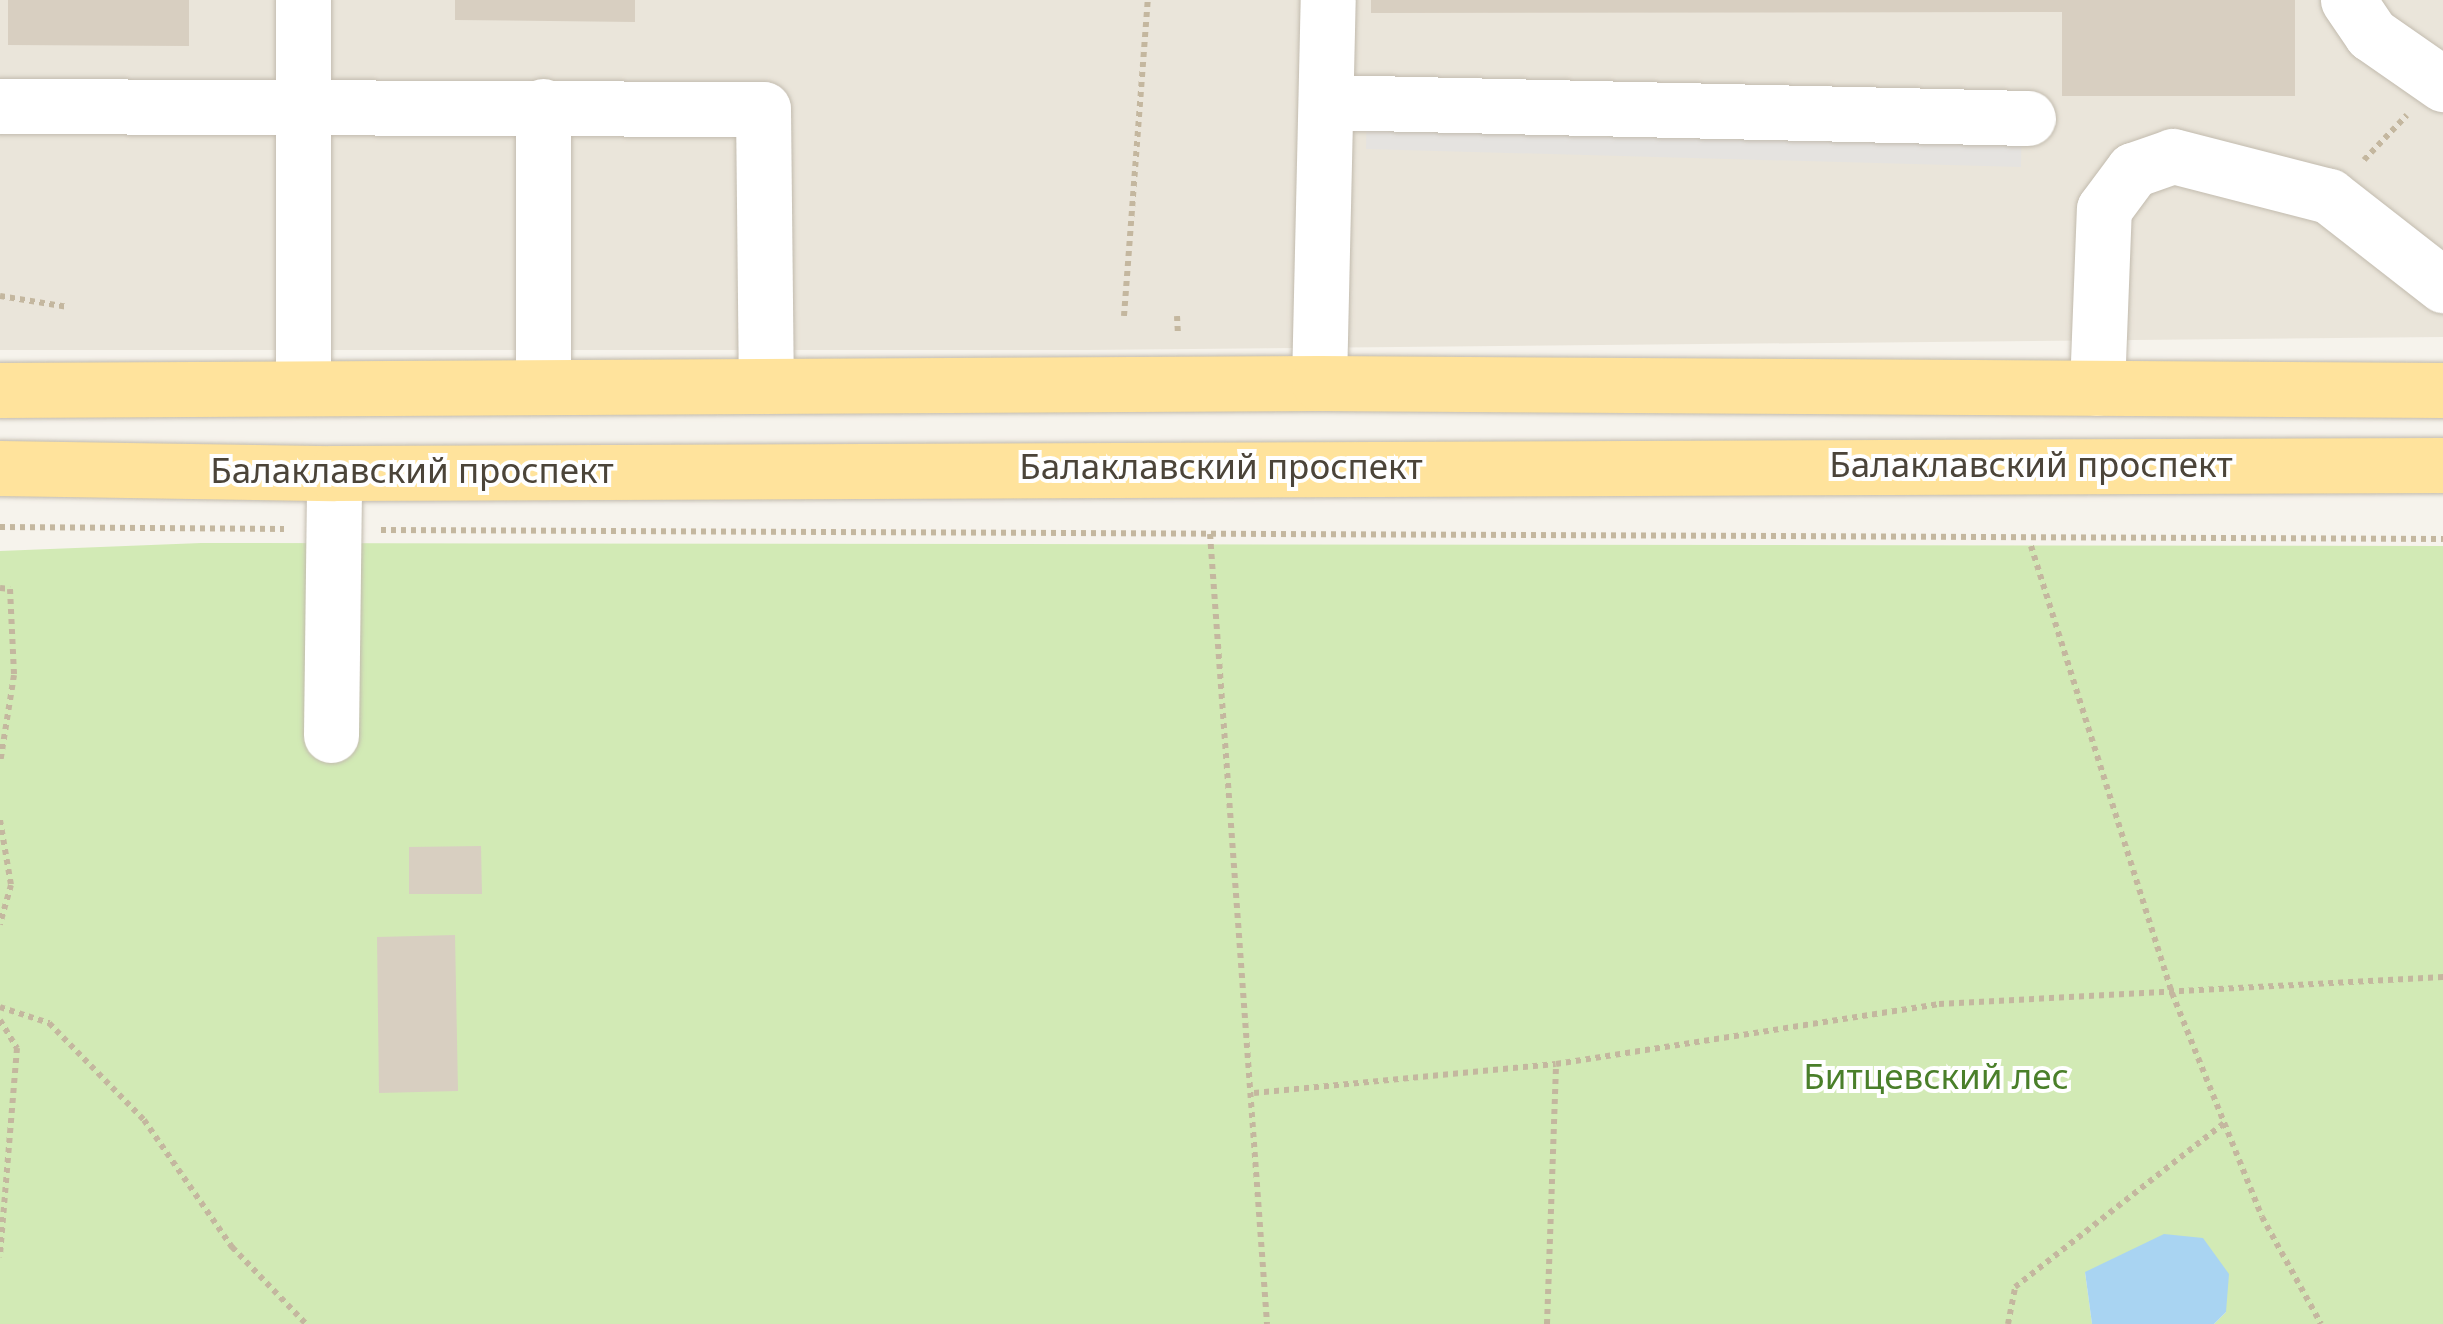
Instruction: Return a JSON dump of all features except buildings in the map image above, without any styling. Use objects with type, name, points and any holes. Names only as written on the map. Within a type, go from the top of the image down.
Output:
[{"type":"main road","points":[[0,390],[1319,384],[2443,390]]},
{"type":"main road","name":"Балаклавский проспект","points":[[0,468],[334,473],[2443,464]]},
{"type":"lane","points":[[303,386],[304,0]]},
{"type":"lane","points":[[1319,384],[1328,0]]},
{"type":"lane","points":[[2348,0],[2371,34],[2440,82]]},
{"type":"lane","points":[[1328,102],[2028,118]]},
{"type":"lane","points":[[0,106],[304,104],[763,109],[766,386]]},
{"type":"lane","points":[[543,106],[543,386]]},
{"type":"lane","points":[[2096,388],[2104,209],[2134,170],[2173,156],[2329,196],[2443,285]]},
{"type":"lane","points":[[331,735],[334,473]]},
{"type":"path","points":[[1124,316],[1148,0]]},
{"type":"path","points":[[2329,196],[2440,82]]},
{"type":"path","points":[[0,296],[68,307]]},
{"type":"path","points":[[0,527],[2443,539]]},
{"type":"path","points":[[1210,534],[1254,1094],[1267,1324]]},
{"type":"path","points":[[2031,546],[2172,993],[2262,1217],[2321,1324]]},
{"type":"path","points":[[0,588],[10,590],[14,675],[0,764]]},
{"type":"path","points":[[0,820],[11,885],[0,924]]},
{"type":"path","points":[[1254,1094],[1556,1064],[1939,1004],[2443,977]]},
{"type":"path","points":[[0,1008],[50,1023],[144,1120],[232,1248],[306,1324]]},
{"type":"path","points":[[0,1020],[16,1048],[0,1257]]},
{"type":"path","points":[[1547,1324],[1556,1064]]},
{"type":"path","points":[[2008,1324],[2015,1287],[2224,1123]]},
{"type":"shaded area","points":[[0,0],[2443,0],[2443,337],[1087,350],[0,350]]},
{"type":"shaded area","points":[[1367,97],[2022,110],[2021,167],[1366,149]]},
{"type":"green space","name":"Битцевский лес","points":[[201,543],[2443,546],[2443,1324],[2214,1324],[2226,1312],[2085,1272],[2092,1324],[0,1324],[0,551]]},
{"type":"water","points":[[2164,1234],[2203,1238],[2229,1274],[2226,1312],[2214,1324],[2092,1324],[2085,1272]]}]
